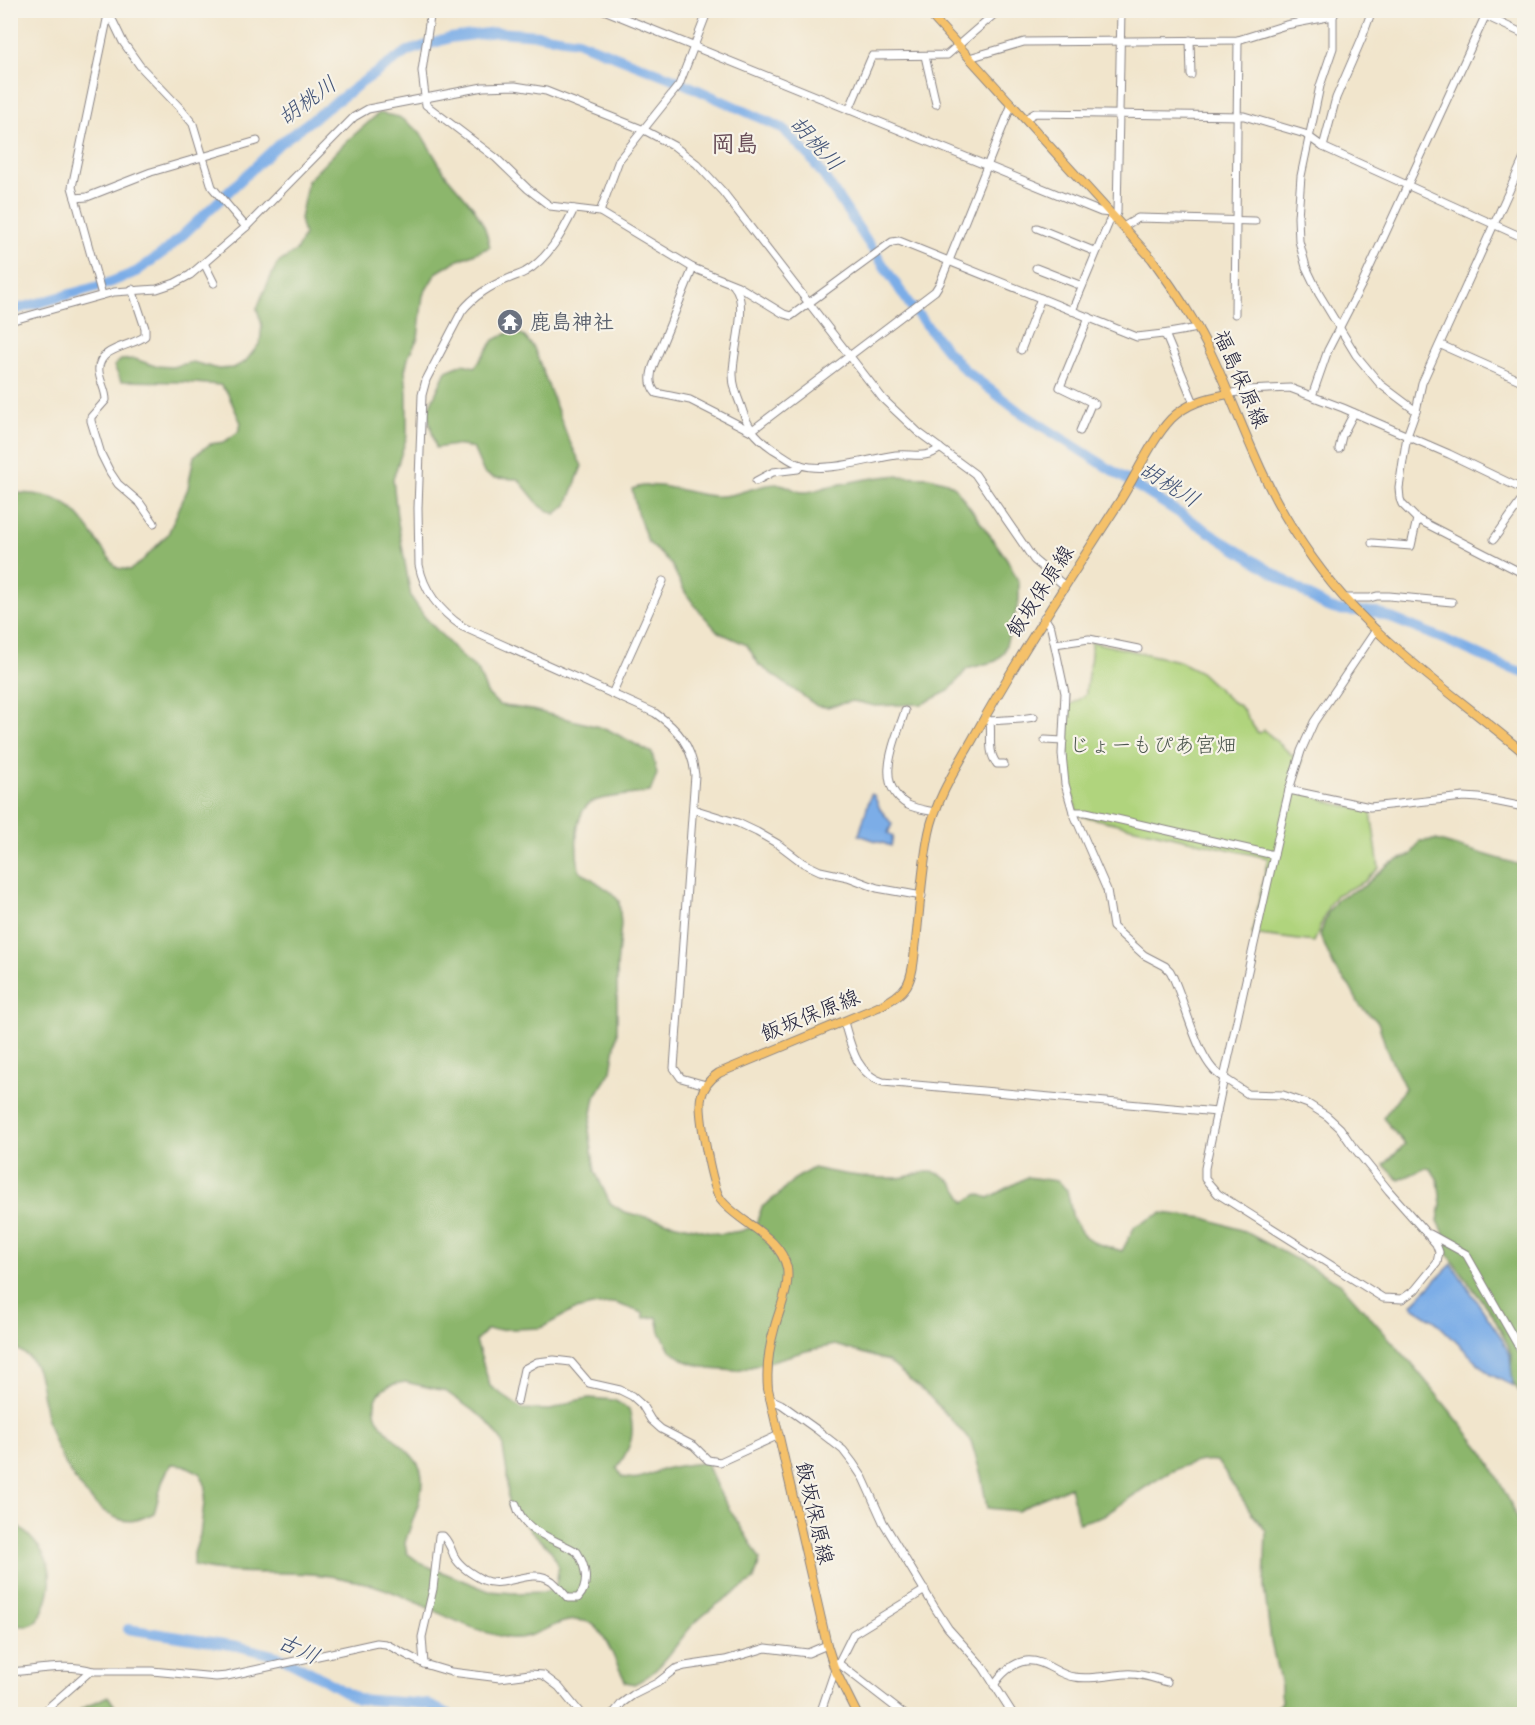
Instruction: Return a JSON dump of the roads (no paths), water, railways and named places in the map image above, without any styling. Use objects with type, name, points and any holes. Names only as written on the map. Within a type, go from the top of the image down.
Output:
[{"type":"main road","name":"福島保原線","points":[[926,10],[1123,227],[1158,267],[1181,299],[1215,362],[1270,488],[1292,528],[1312,557],[1347,600],[1376,630],[1524,753]]},
{"type":"main road","name":"飯坂保原線","points":[[857,1714],[827,1645],[770,1399],[767,1361],[785,1290],[786,1266],[772,1244],[722,1201],[715,1190],[701,1113],[701,1099],[706,1085],[719,1073],[844,1022],[895,998],[908,984],[915,953],[929,833],[935,812],[1044,616],[1128,488],[1167,423],[1194,403],[1228,394]]},
{"type":"street","points":[[431,10],[422,71],[428,108],[496,158],[547,204],[553,207],[600,212],[693,268],[732,284],[788,315],[793,315],[809,304],[895,241],[1137,337],[1198,328]]},
{"type":"street","points":[[604,10],[1112,215]]},
{"type":"street","points":[[600,212],[616,166],[679,85],[708,10]]},
{"type":"street","points":[[849,110],[872,56],[946,55],[999,10]]},
{"type":"street","points":[[1072,311],[1112,215],[1117,213],[1122,10]]},
{"type":"street","points":[[1323,147],[1336,98],[1372,10]]},
{"type":"street","points":[[1473,10],[1487,13],[1524,34]]},
{"type":"street","points":[[110,13],[123,42],[140,66],[193,124],[214,192],[246,227]]},
{"type":"street","points":[[102,295],[72,187],[110,13]]},
{"type":"street","points":[[1312,396],[1339,326],[1364,282],[1487,13]]},
{"type":"street","points":[[969,57],[1024,42],[1238,40],[1286,25],[1335,14],[1333,48],[1320,86],[1300,186],[1299,241],[1306,267],[1319,294],[1356,355],[1380,384],[1416,411]]},
{"type":"street","points":[[1190,40],[1191,75]]},
{"type":"street","points":[[1235,314],[1238,40]]},
{"type":"street","points":[[925,56],[936,104]]},
{"type":"street","points":[[10,321],[102,295],[132,289],[152,290],[176,283],[204,263],[246,227],[361,112],[377,106],[483,87],[524,87],[554,94],[644,130],[680,150],[708,175],[883,399],[912,427],[975,474],[1034,560],[1065,586]]},
{"type":"street","points":[[751,431],[935,291],[1012,104]]},
{"type":"street","points":[[1025,119],[1035,113],[1254,118],[1309,136],[1323,147],[1524,238]]},
{"type":"street","points":[[75,198],[87,197],[136,177],[256,141]]},
{"type":"street","points":[[1524,158],[1422,383],[1416,411],[1407,436],[1399,494],[1402,504],[1417,519],[1524,574]]},
{"type":"street","points":[[574,209],[560,236],[537,263],[521,274],[488,287],[468,304],[462,311],[426,380],[420,408],[419,565],[424,583],[434,600],[448,616],[463,627],[655,713],[669,722],[681,735],[693,760],[695,775],[674,1068],[681,1078],[706,1085]]},
{"type":"street","points":[[1123,227],[1138,218],[1255,221]]},
{"type":"street","points":[[1037,228],[1096,252]]},
{"type":"street","points":[[204,263],[214,283]]},
{"type":"street","points":[[693,268],[654,364],[651,377],[652,388],[656,393],[690,400],[751,431],[767,445],[801,465],[811,467],[836,466],[900,455],[928,455],[940,448]]},
{"type":"street","points":[[1036,268],[1082,286]]},
{"type":"street","points":[[732,284],[741,298]]},
{"type":"street","points":[[132,289],[145,328],[145,336],[103,357],[99,372],[106,400],[91,417],[91,421],[101,454],[110,472],[118,484],[140,503],[154,523]]},
{"type":"street","points":[[748,292],[744,293],[741,298],[733,376],[735,389],[751,431]]},
{"type":"street","points":[[1021,350],[1041,298]]},
{"type":"street","points":[[1080,431],[1094,403],[1060,387],[1089,318]]},
{"type":"street","points":[[1163,334],[1166,336],[1194,403]]},
{"type":"street","points":[[1441,345],[1524,382]]},
{"type":"street","points":[[1228,394],[1247,390],[1290,388],[1407,436],[1524,490]]},
{"type":"street","points":[[1339,449],[1342,436],[1354,413]]},
{"type":"street","points":[[756,481],[773,472],[799,469],[801,465]]},
{"type":"street","points":[[1494,539],[1524,497]]},
{"type":"street","points":[[1372,543],[1411,546],[1417,519]]},
{"type":"street","points":[[612,694],[663,581]]},
{"type":"street","points":[[1347,600],[1389,596],[1452,602]]},
{"type":"street","points":[[1044,616],[1052,628],[1065,693],[1063,774],[1073,812],[1107,890],[1113,927],[1144,955],[1170,971],[1204,1056],[1216,1074],[1224,1078],[1248,1094],[1283,1095],[1308,1104],[1327,1116],[1340,1128],[1383,1184],[1438,1248],[1438,1258],[1434,1267],[1416,1290],[1405,1298],[1393,1300],[1377,1295],[1213,1191],[1205,1172],[1224,1078],[1290,790],[1310,729],[1376,630]]},
{"type":"street","points":[[1055,644],[1089,639],[1138,650]]},
{"type":"street","points":[[905,711],[889,762],[887,772],[889,782],[896,795],[907,804],[935,812]]},
{"type":"street","points":[[1004,764],[996,764],[993,759],[987,718],[1034,717]]},
{"type":"street","points":[[1045,740],[1063,741]]},
{"type":"street","points":[[1290,790],[1370,807],[1471,797],[1524,807]]},
{"type":"street","points":[[693,809],[738,823],[757,832],[803,863],[820,871],[848,877],[877,888],[922,896]]},
{"type":"street","points":[[1073,812],[1086,812],[1274,855]]},
{"type":"street","points":[[844,1022],[858,1064],[870,1077],[883,1082],[1217,1112]]},
{"type":"street","points":[[1425,1231],[1466,1254],[1524,1356]]},
{"type":"street","points":[[517,1402],[524,1369],[537,1362],[567,1360],[574,1364],[593,1385],[620,1390],[632,1396],[642,1404],[651,1420],[661,1429],[690,1444],[712,1461],[720,1462],[778,1435]]},
{"type":"street","points":[[770,1399],[781,1404],[816,1429],[848,1457],[863,1478],[883,1521],[948,1628],[979,1661],[1012,1714]]},
{"type":"street","points":[[424,1664],[422,1637],[433,1589],[439,1536],[447,1540],[456,1559],[464,1568],[486,1581],[502,1582],[530,1576],[544,1577],[551,1580],[568,1598],[578,1598],[582,1594],[586,1571],[577,1552],[529,1527],[523,1521],[516,1504]]},
{"type":"street","points":[[820,1714],[837,1667],[853,1634],[925,1590]]},
{"type":"street","points":[[10,1672],[68,1667],[93,1671],[152,1671],[216,1677],[327,1655],[372,1643],[386,1644],[437,1669],[480,1677],[530,1674],[543,1676],[560,1687],[581,1714]]},
{"type":"street","points":[[613,1714],[622,1702],[657,1683],[675,1669],[725,1660],[760,1649],[808,1653],[827,1645]]},
{"type":"street","points":[[994,1686],[996,1680],[1011,1667],[1025,1661],[1039,1662],[1071,1677],[1088,1678],[1128,1674],[1150,1676],[1167,1682]]},
{"type":"street","points":[[837,1667],[904,1714]]},
{"type":"street","points":[[41,1714],[93,1671]]},
{"type":"water","points":[[871,794],[874,795],[880,809],[892,824],[888,833],[893,836],[891,846],[859,835]]},
{"type":"water","points":[[1452,1264],[1501,1337],[1510,1356],[1513,1386],[1489,1374],[1435,1321],[1414,1308],[1412,1304]]},
{"type":"waterway","name":"胡桃川","points":[[10,311],[106,284],[136,272],[168,249],[279,144],[408,51],[450,38],[496,32],[577,41],[676,80],[782,128],[808,154],[910,305],[948,352],[966,371],[1017,410],[1327,607],[1337,610],[1376,612],[1524,673]]},
{"type":"waterway","name":"古川","points":[[128,1629],[237,1646],[281,1657],[357,1699],[427,1704],[449,1714]]},
{"type":"place","name":"鹿島神社","points":[[510,322]]},
{"type":"district","name":"岡島","points":[[735,144]]},
{"type":"park label","name":"じょーもぴあ宮畑","points":[[1153,745]]}]
